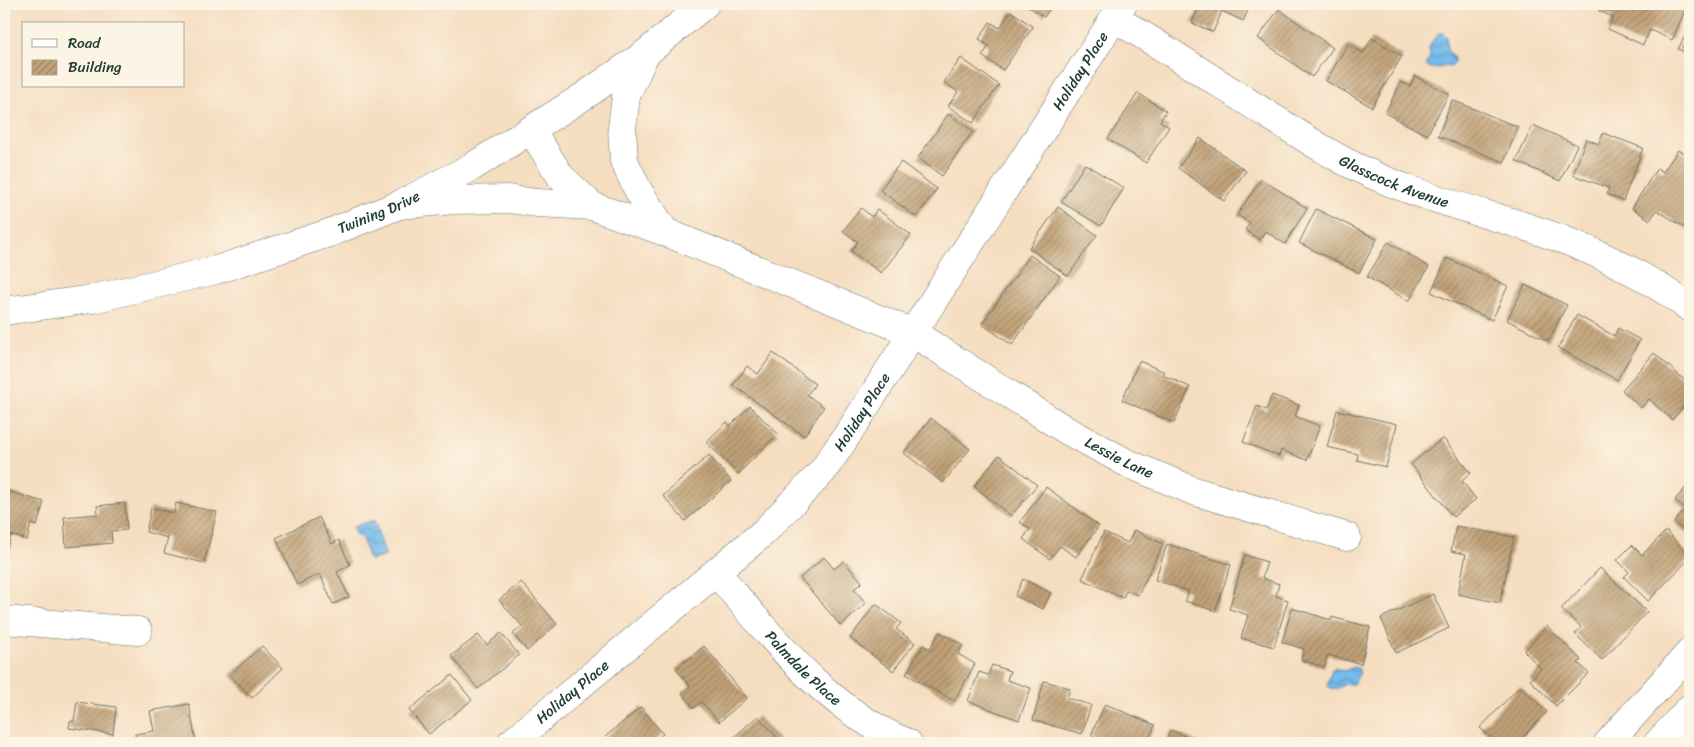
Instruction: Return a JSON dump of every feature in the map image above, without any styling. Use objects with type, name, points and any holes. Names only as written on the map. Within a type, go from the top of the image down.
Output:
[{"type":"street","name":"Twining Drive","points":[[4,311],[92,299],[216,270],[329,233],[400,205],[472,167],[584,96],[645,54],[705,4]]},
{"type":"street","name":"Glasscock Avenue","points":[[1118,11],[1317,145],[1357,168],[1443,202],[1576,244],[1650,281],[1690,308]]},
{"type":"street","name":"Holiday Place","points":[[511,743],[764,532],[822,472],[1118,11]]},
{"type":"street","points":[[645,54],[626,96],[622,128],[624,161],[639,192],[665,232]]},
{"type":"street","points":[[531,130],[561,177],[592,206]]},
{"type":"street","points":[[400,205],[454,200],[508,199],[537,203],[592,206]]},
{"type":"street","name":"Lessie Lane","points":[[592,206],[665,232],[913,333],[1066,430],[1129,464],[1194,491],[1347,537]]},
{"type":"street","name":"Palmdale Place","points":[[716,572],[796,665],[813,682],[862,719],[888,735],[908,743]]},
{"type":"street","points":[[4,620],[138,631]]},
{"type":"street","points":[[1608,743],[1690,652]]},
{"type":"street","points":[[1643,705],[1665,736],[1690,708]]},
{"type":"water","points":[[1439,33],[1443,33],[1446,36],[1447,50],[1454,58],[1454,63],[1451,66],[1428,67],[1429,49],[1432,41]]},
{"type":"water","points":[[374,520],[386,556],[369,561],[362,538],[355,535],[353,527]]},
{"type":"water","points":[[1353,667],[1358,668],[1360,673],[1353,684],[1345,684],[1334,690],[1327,686],[1332,669],[1344,671]]},
{"type":"building","points":[[1025,4],[1053,4],[1044,17]]},
{"type":"building","points":[[1200,4],[1251,4],[1243,21],[1222,11],[1213,32],[1192,23]]},
{"type":"building","points":[[1540,4],[1560,4],[1557,10]]},
{"type":"building","points":[[1602,4],[1688,4],[1672,40],[1650,30],[1643,45],[1608,29],[1613,17],[1599,11]]},
{"type":"building","points":[[1279,9],[1333,48],[1312,77],[1258,38]]},
{"type":"building","points":[[1011,11],[1033,27],[1003,70],[982,56],[989,46],[979,39],[990,22],[1000,28]]},
{"type":"building","points":[[1690,27],[1690,55],[1678,49]]},
{"type":"building","points":[[1372,38],[1402,56],[1372,107],[1326,81],[1348,44],[1363,53]]},
{"type":"building","points":[[961,58],[999,85],[973,123],[948,106],[958,92],[944,82]]},
{"type":"building","points":[[1415,76],[1449,94],[1427,135],[1385,113],[1401,82],[1410,86]]},
{"type":"building","points":[[1138,93],[1166,111],[1160,121],[1169,127],[1146,163],[1108,139]]},
{"type":"building","points":[[1452,100],[1518,127],[1504,162],[1438,136]]},
{"type":"building","points":[[948,114],[973,131],[942,176],[918,158]]},
{"type":"building","points":[[1533,125],[1577,145],[1560,181],[1516,161]]},
{"type":"building","points":[[1603,133],[1643,148],[1623,201],[1607,194],[1609,188],[1573,175],[1586,139],[1599,144]]},
{"type":"building","points":[[1200,138],[1246,171],[1224,201],[1178,168]]},
{"type":"building","points":[[1678,150],[1690,157],[1690,231],[1657,210],[1650,220],[1632,208],[1657,168],[1663,172]]},
{"type":"building","points":[[901,162],[937,189],[916,217],[880,190]]},
{"type":"building","points":[[1085,164],[1124,188],[1101,226],[1061,202]]},
{"type":"building","points":[[1261,179],[1307,208],[1285,244],[1265,231],[1260,240],[1245,230],[1250,223],[1237,215]]},
{"type":"building","points":[[1058,207],[1097,235],[1068,276],[1029,248]]},
{"type":"building","points":[[861,208],[872,217],[877,209],[911,235],[881,273],[851,251],[858,242],[843,231]]},
{"type":"building","points":[[1316,209],[1377,239],[1359,273],[1299,243]]},
{"type":"building","points":[[1388,242],[1429,267],[1409,301],[1367,277]]},
{"type":"building","points":[[1030,255],[1060,276],[1012,345],[982,324]]},
{"type":"building","points":[[1447,258],[1508,286],[1492,320],[1431,292]]},
{"type":"building","points":[[1525,285],[1567,305],[1548,341],[1507,320]]},
{"type":"building","points":[[1577,315],[1614,336],[1618,328],[1640,340],[1617,380],[1558,348]]},
{"type":"building","points":[[773,353],[815,384],[807,395],[824,407],[804,436],[733,385],[747,366],[758,374]]},
{"type":"building","points":[[1654,353],[1690,385],[1690,399],[1672,420],[1649,399],[1641,408],[1622,390]]},
{"type":"building","points":[[1139,361],[1165,372],[1163,375],[1190,387],[1174,423],[1122,400]]},
{"type":"building","points":[[1272,395],[1299,405],[1295,416],[1320,426],[1307,460],[1281,450],[1279,456],[1243,442],[1257,406],[1266,410]]},
{"type":"building","points":[[750,406],[778,434],[738,474],[706,442],[727,422],[730,426]]},
{"type":"building","points":[[1337,410],[1397,424],[1386,467],[1357,460],[1358,454],[1327,447]]},
{"type":"building","points":[[931,418],[970,449],[943,483],[904,453]]},
{"type":"building","points":[[1443,438],[1471,473],[1462,481],[1476,499],[1453,517],[1411,464]]},
{"type":"building","points":[[709,455],[731,481],[685,521],[663,496]]},
{"type":"building","points":[[999,455],[1037,485],[1011,516],[974,486]]},
{"type":"building","points":[[1689,484],[1690,536],[1674,522],[1685,509],[1675,500]]},
{"type":"building","points":[[1046,487],[1099,526],[1076,557],[1060,546],[1050,559],[1023,539],[1030,529],[1020,522]]},
{"type":"building","points":[[4,490],[44,502],[37,526],[31,524],[27,540],[11,535],[4,559]]},
{"type":"building","points":[[125,503],[127,530],[111,531],[112,543],[66,547],[64,517],[98,514],[97,506]]},
{"type":"building","points":[[176,503],[217,512],[204,563],[164,553],[168,538],[146,532],[151,508],[174,513]]},
{"type":"building","points":[[319,517],[332,544],[339,540],[350,565],[337,572],[349,597],[333,604],[320,574],[297,585],[276,538]]},
{"type":"building","points":[[1456,526],[1514,537],[1500,603],[1458,594],[1466,554],[1451,551]]},
{"type":"building","points":[[1134,530],[1163,544],[1138,595],[1126,590],[1123,598],[1082,579],[1104,532],[1128,543]]},
{"type":"building","points":[[1666,531],[1690,558],[1648,601],[1624,577],[1629,572],[1617,560],[1632,545],[1642,555]]},
{"type":"building","points":[[1167,544],[1231,565],[1215,611],[1185,601],[1189,591],[1155,580]]},
{"type":"building","points":[[1245,555],[1267,562],[1262,578],[1279,584],[1276,596],[1288,600],[1274,647],[1241,638],[1248,615],[1229,609]]},
{"type":"building","points":[[824,557],[834,569],[844,561],[862,582],[854,589],[866,603],[841,626],[800,578]]},
{"type":"building","points":[[1600,568],[1647,612],[1602,660],[1575,634],[1581,627],[1561,609]]},
{"type":"building","points":[[1023,579],[1051,593],[1043,609],[1015,596]]},
{"type":"building","points":[[521,582],[557,624],[527,651],[513,634],[522,626],[499,600]]},
{"type":"building","points":[[1433,594],[1449,628],[1396,653],[1381,618]]},
{"type":"building","points":[[876,604],[901,623],[896,629],[915,643],[893,671],[850,638]]},
{"type":"building","points":[[1292,608],[1331,620],[1331,617],[1370,627],[1361,664],[1328,655],[1324,667],[1301,660],[1304,649],[1282,642]]},
{"type":"building","points":[[1547,626],[1581,660],[1578,663],[1589,673],[1556,706],[1530,680],[1541,668],[1524,651]]},
{"type":"building","points":[[939,632],[963,645],[958,654],[975,664],[954,701],[906,674],[923,645],[930,649]]},
{"type":"building","points":[[501,633],[519,655],[478,689],[451,656],[478,635],[487,645]]},
{"type":"building","points":[[262,646],[283,668],[252,698],[230,675]]},
{"type":"building","points":[[704,646],[747,698],[719,722],[702,702],[694,708],[682,693],[690,686],[676,669]]},
{"type":"building","points":[[992,665],[1010,671],[1007,680],[1031,688],[1019,720],[968,701],[979,672],[988,675]]},
{"type":"building","points":[[452,675],[472,700],[429,734],[409,710]]},
{"type":"building","points":[[1044,681],[1070,688],[1067,698],[1091,705],[1082,734],[1033,720]]},
{"type":"building","points":[[1520,686],[1547,712],[1517,743],[1497,743],[1480,728]]},
{"type":"building","points":[[77,702],[116,707],[113,734],[69,728],[70,721],[74,721]]},
{"type":"building","points":[[189,704],[196,742],[137,743],[135,734],[154,731],[150,711]]},
{"type":"building","points":[[1105,704],[1155,725],[1147,743],[1110,743],[1091,735]]},
{"type":"building","points":[[641,707],[663,734],[652,743],[611,743],[605,737]]},
{"type":"building","points":[[758,716],[782,743],[738,743],[733,738]]},
{"type":"building","points":[[1171,730],[1200,743],[1165,743]]}]
